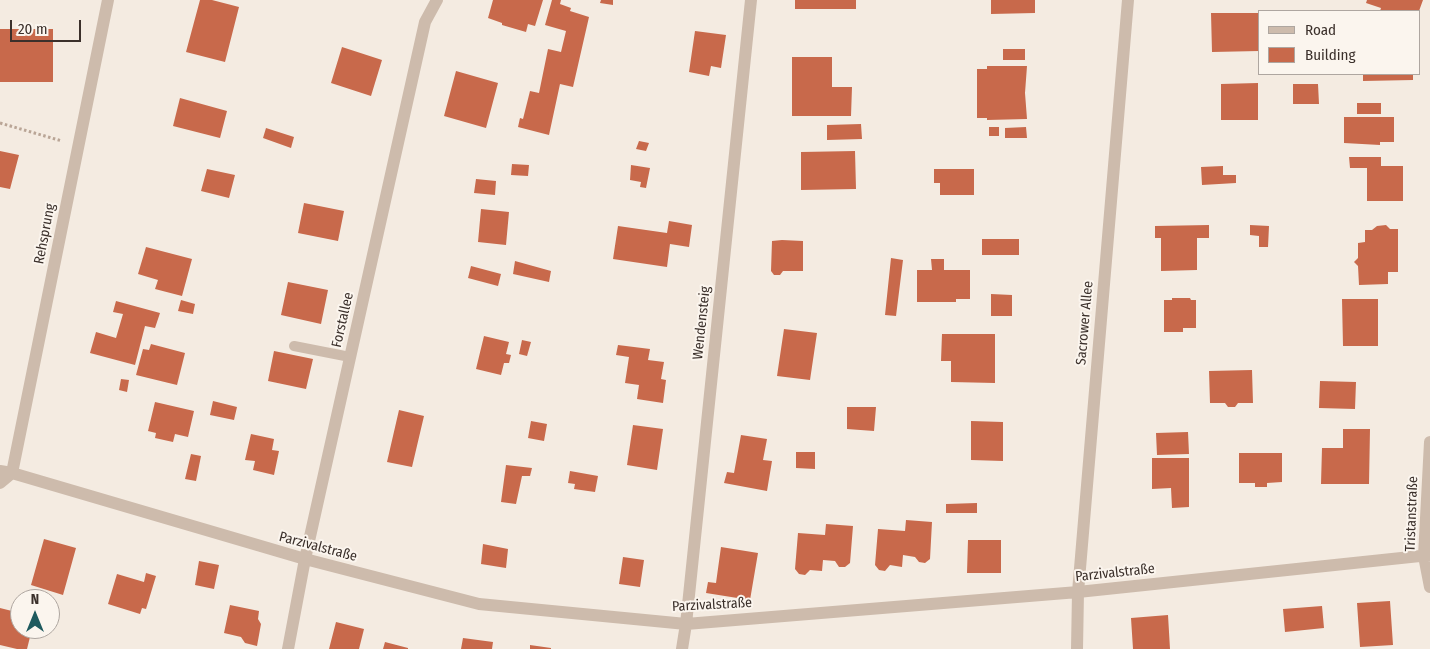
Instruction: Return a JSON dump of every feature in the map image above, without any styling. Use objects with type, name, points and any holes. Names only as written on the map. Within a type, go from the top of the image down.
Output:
[{"type":"street","name":"Rehsprung","points":[[6,472],[78,146],[108,0]]},
{"type":"street","name":"Forstallee","points":[[288,649],[305,560],[425,22],[437,0]]},
{"type":"street","name":"Wendensteig","points":[[682,649],[751,0]]},
{"type":"street","name":"Sacrower Allee","points":[[1077,649],[1078,592],[1128,0]]},
{"type":"street","name":"Tristanstraße","points":[[1430,442],[1427,556],[1430,587]]},
{"type":"street","name":"Parzivalstraße","points":[[6,472],[305,560],[479,604],[686,624],[1078,592],[1427,556]]},
{"type":"street","points":[[0,484],[6,472]]},
{"type":"lane","points":[[294,346],[350,358]]},
{"type":"path","points":[[0,122],[78,146]]},
{"type":"building","points":[[200,0],[212,0],[239,7],[225,62],[186,52]]},
{"type":"building","points":[[493,0],[543,0],[535,26],[528,24],[526,32],[502,25],[502,23],[488,18]]},
{"type":"building","points":[[552,0],[561,0],[560,4],[571,8],[570,11],[589,17],[573,87],[560,84],[549,135],[518,127],[520,118],[523,119],[530,91],[539,93],[548,49],[561,52],[566,31],[545,25]]},
{"type":"building","points":[[601,0],[613,0],[613,5],[600,3]]},
{"type":"building","points":[[795,0],[856,0],[856,9],[795,9]]},
{"type":"building","points":[[991,0],[1035,0],[1035,13],[991,14]]},
{"type":"building","points":[[1367,0],[1423,0],[1419,10],[1380,10],[1381,8],[1366,3]]},
{"type":"building","points":[[1211,13],[1258,13],[1258,51],[1212,52]]},
{"type":"building","points":[[0,29],[53,29],[53,82],[0,82]]},
{"type":"building","points":[[695,31],[726,35],[721,68],[711,66],[709,76],[689,72]]},
{"type":"building","points":[[342,47],[382,60],[371,96],[331,83]]},
{"type":"building","points":[[1003,49],[1025,49],[1025,60],[1003,60]]},
{"type":"building","points":[[792,57],[832,57],[832,87],[852,87],[851,116],[792,116]]},
{"type":"building","points":[[987,66],[1027,66],[1025,93],[1027,119],[987,120],[987,118],[977,118],[977,69],[987,69]]},
{"type":"building","points":[[456,71],[498,83],[486,128],[444,116]]},
{"type":"building","points":[[1363,75],[1413,75],[1413,80],[1363,81]]},
{"type":"building","points":[[1258,83],[1258,120],[1221,120],[1221,84]]},
{"type":"building","points":[[1293,84],[1318,84],[1319,104],[1293,104]]},
{"type":"building","points":[[180,98],[227,111],[220,138],[173,126]]},
{"type":"building","points":[[1357,103],[1381,103],[1381,114],[1357,114]]},
{"type":"building","points":[[1344,117],[1394,117],[1394,142],[1380,142],[1380,145],[1344,143]]},
{"type":"building","points":[[861,124],[862,139],[827,140],[827,125]]},
{"type":"building","points":[[989,127],[999,127],[999,136],[989,136]]},
{"type":"building","points":[[1026,127],[1027,138],[1005,138],[1005,128]]},
{"type":"building","points":[[266,128],[294,137],[291,148],[263,138]]},
{"type":"building","points":[[639,141],[649,143],[646,151],[636,149]]},
{"type":"building","points":[[0,151],[19,155],[10,189],[0,187]]},
{"type":"building","points":[[855,151],[856,189],[801,190],[801,152]]},
{"type":"building","points":[[1349,157],[1381,157],[1381,166],[1403,166],[1403,201],[1367,201],[1367,168],[1350,168]]},
{"type":"building","points":[[512,164],[529,165],[528,176],[511,175]]},
{"type":"building","points":[[631,165],[650,168],[646,188],[640,187],[641,182],[630,180]]},
{"type":"building","points":[[1223,166],[1223,175],[1236,175],[1236,183],[1202,185],[1201,167]]},
{"type":"building","points":[[207,169],[235,175],[229,198],[201,191]]},
{"type":"building","points":[[934,169],[974,169],[974,195],[940,195],[940,183],[934,183]]},
{"type":"building","points":[[476,179],[496,181],[495,195],[474,193]]},
{"type":"building","points":[[304,203],[344,211],[338,241],[298,233]]},
{"type":"building","points":[[481,209],[509,212],[506,245],[478,242]]},
{"type":"building","points":[[669,221],[692,225],[689,247],[670,244],[667,267],[613,259],[618,226],[667,233]]},
{"type":"building","points":[[1209,225],[1209,238],[1197,238],[1197,270],[1161,271],[1161,238],[1155,238],[1155,226]]},
{"type":"building","points":[[1250,225],[1269,226],[1268,247],[1259,247],[1259,236],[1250,235]]},
{"type":"building","points":[[1386,225],[1390,229],[1398,229],[1398,272],[1388,272],[1388,284],[1359,285],[1358,266],[1354,262],[1358,258],[1358,243],[1365,242],[1365,230],[1372,230],[1377,226]]},
{"type":"building","points":[[982,239],[1019,239],[1019,255],[982,255]]},
{"type":"building","points":[[772,241],[803,241],[803,271],[783,271],[780,275],[774,275],[771,271]]},
{"type":"building","points":[[146,247],[192,259],[182,296],[155,289],[158,280],[138,274]]},
{"type":"building","points":[[891,258],[903,260],[896,316],[885,315]]},
{"type":"building","points":[[931,259],[944,259],[944,270],[970,270],[970,299],[956,299],[956,302],[917,302],[917,270],[932,270]]},
{"type":"building","points":[[515,261],[551,271],[549,282],[513,274]]},
{"type":"building","points":[[471,266],[501,274],[498,286],[468,278]]},
{"type":"building","points":[[288,282],[328,290],[321,324],[281,315]]},
{"type":"building","points":[[991,294],[1012,295],[1012,316],[991,316]]},
{"type":"building","points":[[1172,298],[1196,300],[1196,328],[1183,328],[1183,332],[1164,332],[1164,300],[1172,300]]},
{"type":"building","points":[[1342,299],[1378,299],[1378,346],[1343,346]]},
{"type":"building","points":[[181,300],[195,304],[193,314],[178,311]]},
{"type":"building","points":[[116,301],[160,313],[155,328],[145,326],[135,365],[90,353],[96,332],[116,338],[123,314],[113,312]]},
{"type":"building","points":[[784,329],[817,333],[810,380],[777,376]]},
{"type":"building","points":[[942,334],[995,334],[995,383],[951,382],[951,361],[941,361]]},
{"type":"building","points":[[484,336],[509,342],[506,354],[511,355],[509,363],[504,363],[501,375],[476,369]]},
{"type":"building","points":[[522,340],[531,342],[527,356],[519,354]]},
{"type":"building","points":[[151,344],[185,353],[177,385],[136,375],[143,349],[149,350]]},
{"type":"building","points":[[618,345],[650,349],[648,360],[664,362],[661,379],[666,380],[663,403],[637,399],[639,385],[625,383],[629,357],[616,355]]},
{"type":"building","points":[[274,351],[313,359],[306,389],[268,381]]},
{"type":"building","points":[[1252,370],[1253,403],[1238,403],[1235,407],[1228,407],[1225,403],[1210,403],[1209,371]]},
{"type":"building","points":[[121,379],[129,380],[127,392],[119,390]]},
{"type":"building","points":[[1320,381],[1356,382],[1355,409],[1319,408]]},
{"type":"building","points":[[213,401],[237,407],[234,420],[210,415]]},
{"type":"building","points":[[155,402],[194,411],[188,437],[175,434],[173,442],[155,438],[156,433],[148,431]]},
{"type":"building","points":[[847,407],[876,407],[874,431],[847,429]]},
{"type":"building","points":[[399,410],[424,416],[412,467],[387,462]]},
{"type":"building","points":[[531,421],[547,424],[544,441],[528,438]]},
{"type":"building","points":[[971,421],[1003,422],[1003,461],[971,460]]},
{"type":"building","points":[[633,425],[663,429],[657,470],[627,465]]},
{"type":"building","points":[[1343,429],[1370,429],[1369,484],[1321,484],[1322,448],[1343,448]]},
{"type":"building","points":[[1188,432],[1189,454],[1157,455],[1156,433]]},
{"type":"building","points":[[251,434],[274,439],[272,450],[279,451],[274,475],[253,470],[255,461],[245,460]]},
{"type":"building","points":[[741,435],[767,439],[763,460],[772,461],[767,491],[724,483],[727,472],[734,473]]},
{"type":"building","points":[[796,452],[815,452],[815,469],[796,468]]},
{"type":"building","points":[[1239,453],[1282,453],[1282,482],[1267,483],[1267,487],[1255,487],[1255,483],[1239,483]]},
{"type":"building","points":[[191,454],[201,456],[196,481],[185,479]]},
{"type":"building","points":[[1152,458],[1189,458],[1189,507],[1172,508],[1171,488],[1152,489]]},
{"type":"building","points":[[506,465],[532,468],[530,476],[522,476],[516,504],[501,502]]},
{"type":"building","points":[[570,471],[598,476],[595,492],[574,489],[575,484],[568,483]]},
{"type":"building","points":[[977,503],[977,513],[946,513],[946,504]]},
{"type":"building","points":[[906,520],[932,522],[930,559],[925,563],[919,562],[915,557],[903,555],[902,567],[890,565],[885,571],[879,570],[875,565],[878,529],[905,531]]},
{"type":"building","points":[[826,524],[853,526],[850,563],[845,567],[839,567],[835,561],[823,560],[822,571],[810,570],[805,575],[799,574],[795,569],[798,533],[825,535]]},
{"type":"building","points":[[44,539],[76,548],[63,595],[60,594],[60,589],[44,589],[31,585]]},
{"type":"building","points":[[968,540],[1001,540],[1001,573],[967,573]]},
{"type":"building","points":[[483,544],[508,549],[506,568],[481,564]]},
{"type":"building","points":[[721,547],[758,553],[750,600],[706,593],[708,582],[716,583]]},
{"type":"building","points":[[623,557],[644,560],[640,587],[619,584]]},
{"type":"building","points":[[199,561],[219,565],[214,589],[195,585]]},
{"type":"building","points":[[146,573],[156,576],[146,609],[142,608],[140,614],[108,604],[117,574],[144,582]]},
{"type":"building","points":[[1390,601],[1393,645],[1360,647],[1357,603]]},
{"type":"building","points":[[230,605],[259,611],[258,619],[261,624],[257,646],[245,643],[241,637],[224,633]]},
{"type":"building","points":[[1322,606],[1324,628],[1285,632],[1283,609]]},
{"type":"building","points":[[0,608],[10,610],[10,639],[30,639],[27,649],[0,645]]},
{"type":"building","points":[[1168,615],[1170,649],[1133,649],[1131,618]]},
{"type":"building","points":[[336,622],[364,629],[359,649],[329,649]]},
{"type":"building","points":[[463,638],[493,642],[492,649],[461,649]]},
{"type":"building","points":[[385,642],[408,648],[408,649],[383,649]]},
{"type":"building","points":[[530,645],[551,648],[551,649],[530,649]]}]
